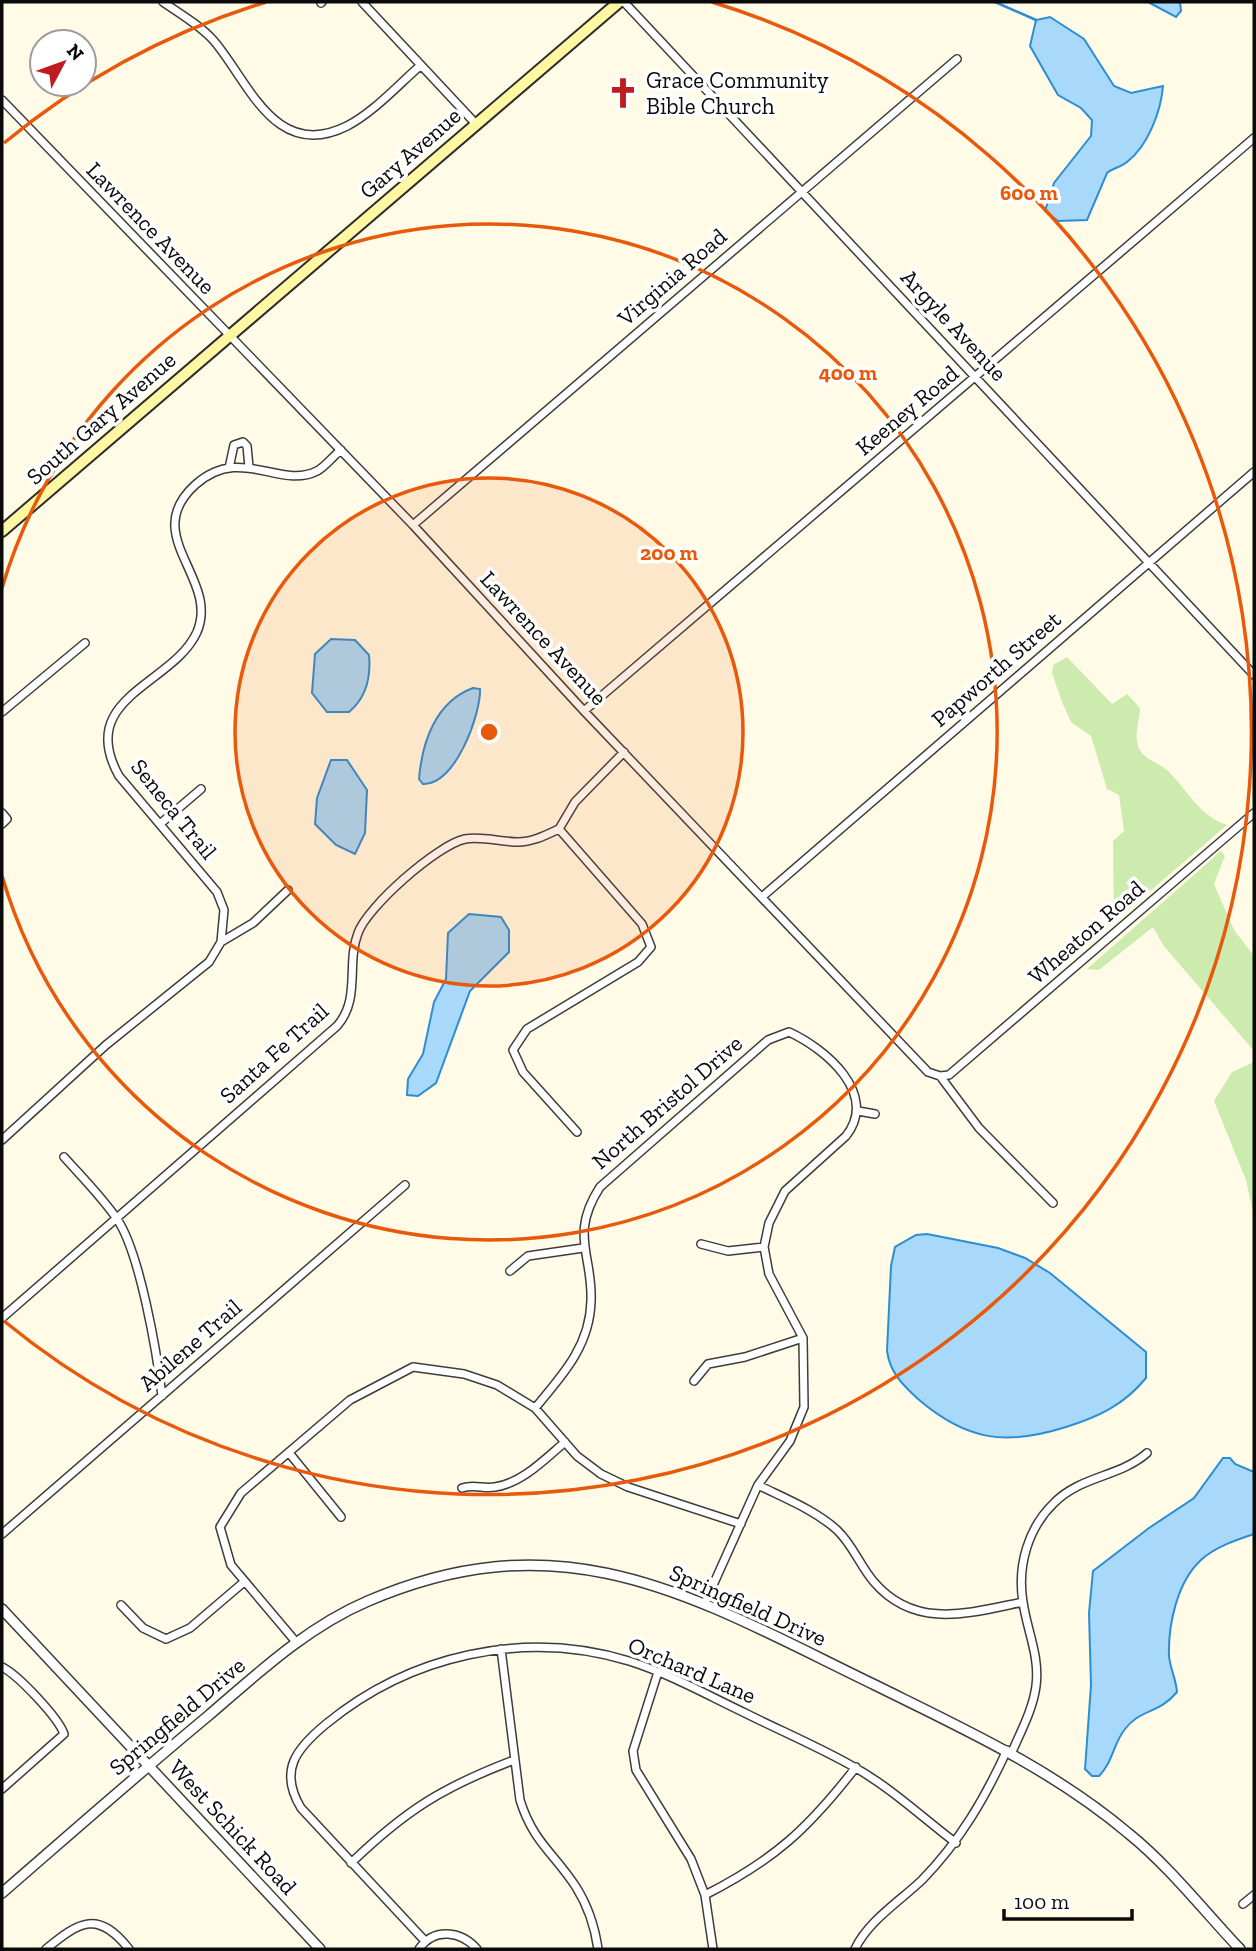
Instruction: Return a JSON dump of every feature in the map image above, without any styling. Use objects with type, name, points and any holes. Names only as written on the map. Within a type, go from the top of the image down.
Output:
[{"type":"main road","name":"Gary Avenue","points":[[228,335],[619,2]]},
{"type":"main road","name":"South Gary Avenue","points":[[2,531],[228,335]]},
{"type":"street","points":[[163,2],[213,41],[262,110],[279,124],[296,130],[316,134],[348,125],[421,65]]},
{"type":"street","points":[[362,2],[476,124]]},
{"type":"street","name":"Argyle Avenue","points":[[624,2],[803,190],[1254,675]]},
{"type":"street","name":"Virginia Road","points":[[413,525],[957,59]]},
{"type":"street","name":"Lawrence Avenue","points":[[2,100],[413,525],[584,711],[928,1072],[940,1076],[979,1128],[1053,1203]]},
{"type":"street","name":"Keeney Road","points":[[584,711],[1254,138]]},
{"type":"street","points":[[229,468],[234,446],[243,442],[247,446],[249,467]]},
{"type":"street","name":"Seneca Trail","points":[[221,942],[224,911],[217,892],[119,776],[110,754],[108,736],[122,704],[187,647],[204,609],[198,585],[179,551],[173,528],[180,506],[194,486],[209,474],[229,468],[249,467],[300,475],[317,471],[341,450]]},
{"type":"street","name":"Papworth Street","points":[[763,896],[1254,472]]},
{"type":"street","points":[[2,712],[85,643]]},
{"type":"street","points":[[577,1132],[523,1072],[513,1051],[527,1029],[638,962],[651,947],[642,924],[559,829],[575,802],[624,752]]},
{"type":"street","points":[[160,824],[201,789]]},
{"type":"street","points":[[2,813],[7,819],[2,824]]},
{"type":"street","name":"Wheaton Road","points":[[940,1076],[949,1075],[1254,813]]},
{"type":"street","name":"Santa Fe Trail","points":[[2,1318],[118,1220],[136,1200],[341,1022],[350,1004],[357,936],[377,905],[440,851],[457,841],[475,838],[519,842],[559,829]]},
{"type":"street","points":[[2,1140],[97,1053],[209,962],[221,942],[253,923],[288,890]]},
{"type":"street","name":"North Bristol Drive","points":[[535,1408],[568,1369],[585,1337],[592,1300],[583,1248],[590,1204],[613,1173],[762,1044],[789,1032],[816,1046],[850,1083],[857,1097],[858,1111]]},
{"type":"street","points":[[705,1603],[758,1485],[786,1447],[801,1419],[804,1407],[803,1338],[772,1284],[764,1247],[778,1201],[795,1180],[846,1136],[854,1126],[858,1111],[875,1114]]},
{"type":"street","points":[[64,1157],[118,1220],[130,1244],[157,1357],[162,1396]]},
{"type":"street","name":"Abilene Trail","points":[[2,1534],[405,1185]]},
{"type":"street","points":[[701,1244],[728,1251],[764,1247]]},
{"type":"street","points":[[510,1271],[528,1256],[583,1248]]},
{"type":"street","points":[[694,1381],[708,1364],[744,1357],[803,1338]]},
{"type":"street","points":[[296,1642],[231,1565],[220,1527],[241,1493],[290,1454],[350,1400],[413,1367],[480,1378],[497,1385],[535,1408],[565,1443],[601,1474],[628,1487],[741,1524]]},
{"type":"street","points":[[462,1488],[473,1485],[492,1488],[514,1480],[565,1443]]},
{"type":"street","points":[[855,1949],[867,1931],[956,1843],[982,1803],[1010,1751],[1036,1686],[1034,1641],[1023,1602],[1025,1552],[1044,1513],[1076,1486],[1136,1462],[1147,1452]]},
{"type":"street","points":[[290,1454],[341,1517]]},
{"type":"street","points":[[758,1485],[835,1528],[847,1540],[872,1580],[903,1606],[925,1615],[944,1616],[1023,1602]]},
{"type":"street","name":"Springfield Drive","points":[[2,1893],[296,1642],[336,1617],[401,1588],[446,1575],[498,1567],[544,1565],[597,1570],[668,1587],[1010,1751],[1077,1794],[1127,1831],[1240,1949]]},
{"type":"street","points":[[121,1605],[143,1628],[166,1639],[190,1628],[244,1582]]},
{"type":"street","name":"West Schick Road","points":[[2,1609],[320,1949]]},
{"type":"street","name":"Orchard Lane","points":[[351,1863],[301,1808],[292,1789],[291,1767],[305,1741],[345,1709],[379,1687],[443,1660],[501,1649],[548,1647],[592,1652],[658,1672],[856,1768],[956,1843]]},
{"type":"street","points":[[501,1649],[514,1760],[520,1800],[527,1823],[540,1844],[577,1888],[587,1908],[598,1949]]},
{"type":"street","points":[[2,1667],[15,1675],[58,1722],[64,1734],[2,1789]]},
{"type":"street","points":[[658,1672],[633,1751],[636,1770],[641,1782],[678,1834],[705,1895],[713,1949]]},
{"type":"street","points":[[425,1941],[351,1863],[391,1825],[422,1802],[461,1781],[514,1760]]},
{"type":"street","points":[[705,1895],[755,1868],[789,1843],[820,1813],[856,1768]]},
{"type":"street","points":[[1244,1904],[1254,1895]]},
{"type":"street","points":[[46,1949],[69,1930],[85,1923],[99,1923],[115,1931],[129,1949]]},
{"type":"street","points":[[419,1949],[425,1941],[447,1933],[459,1935],[477,1949]]},
{"type":"green space","points":[[1067,657],[1112,704],[1127,694],[1140,708],[1137,737],[1141,752],[1167,770],[1209,815],[1227,825],[1114,922],[1113,841],[1124,831],[1119,795],[1107,789],[1091,736],[1071,722],[1062,702],[1052,673],[1053,665]]},
{"type":"green space","points":[[1221,851],[1225,856],[1214,884],[1234,930],[1254,956],[1254,1051],[1163,945],[1153,927],[1099,970],[1087,969]]},
{"type":"green space","points":[[1254,1062],[1254,1216],[1246,1180],[1214,1101],[1232,1072]]},
{"type":"water","points":[[1148,2],[1180,2],[1181,11],[1176,17]]},
{"type":"water","points":[[1050,17],[1084,39],[1114,86],[1131,93],[1163,86],[1156,117],[1147,138],[1127,162],[1107,173],[1087,220],[1058,221],[1045,211],[1054,183],[1091,136],[1092,120],[1081,108],[1058,95],[1030,46],[1036,20]]},
{"type":"water","points":[[331,639],[355,640],[369,655],[364,693],[349,712],[327,712],[312,693],[315,654]]},
{"type":"water","points":[[473,688],[480,689],[479,700],[464,747],[446,774],[435,782],[423,784],[419,779],[423,752],[433,725],[449,703]]},
{"type":"water","points":[[331,760],[347,760],[367,790],[365,833],[355,854],[336,845],[315,824],[317,798]]},
{"type":"water","points":[[469,914],[501,917],[509,930],[509,952],[470,991],[436,1083],[418,1096],[407,1095],[408,1079],[423,1054],[434,1002],[446,979],[448,933]]},
{"type":"water","points":[[927,1234],[998,1248],[1025,1258],[1050,1273],[1146,1352],[1146,1378],[1129,1396],[1100,1414],[1066,1427],[1024,1437],[988,1436],[953,1424],[936,1413],[898,1378],[887,1351],[891,1266],[895,1247],[916,1235]]},
{"type":"water","points":[[1223,1458],[1230,1458],[1235,1464],[1254,1472],[1254,1534],[1213,1551],[1193,1569],[1180,1592],[1170,1631],[1169,1656],[1177,1692],[1163,1704],[1131,1723],[1121,1735],[1104,1771],[1099,1776],[1092,1776],[1085,1769],[1091,1685],[1089,1613],[1093,1571],[1194,1498]]},
{"type":"waterway","points":[[995,2],[1036,20]]},
{"type":"place","name":"Grace Community Bible Church","points":[[623,93]]}]
